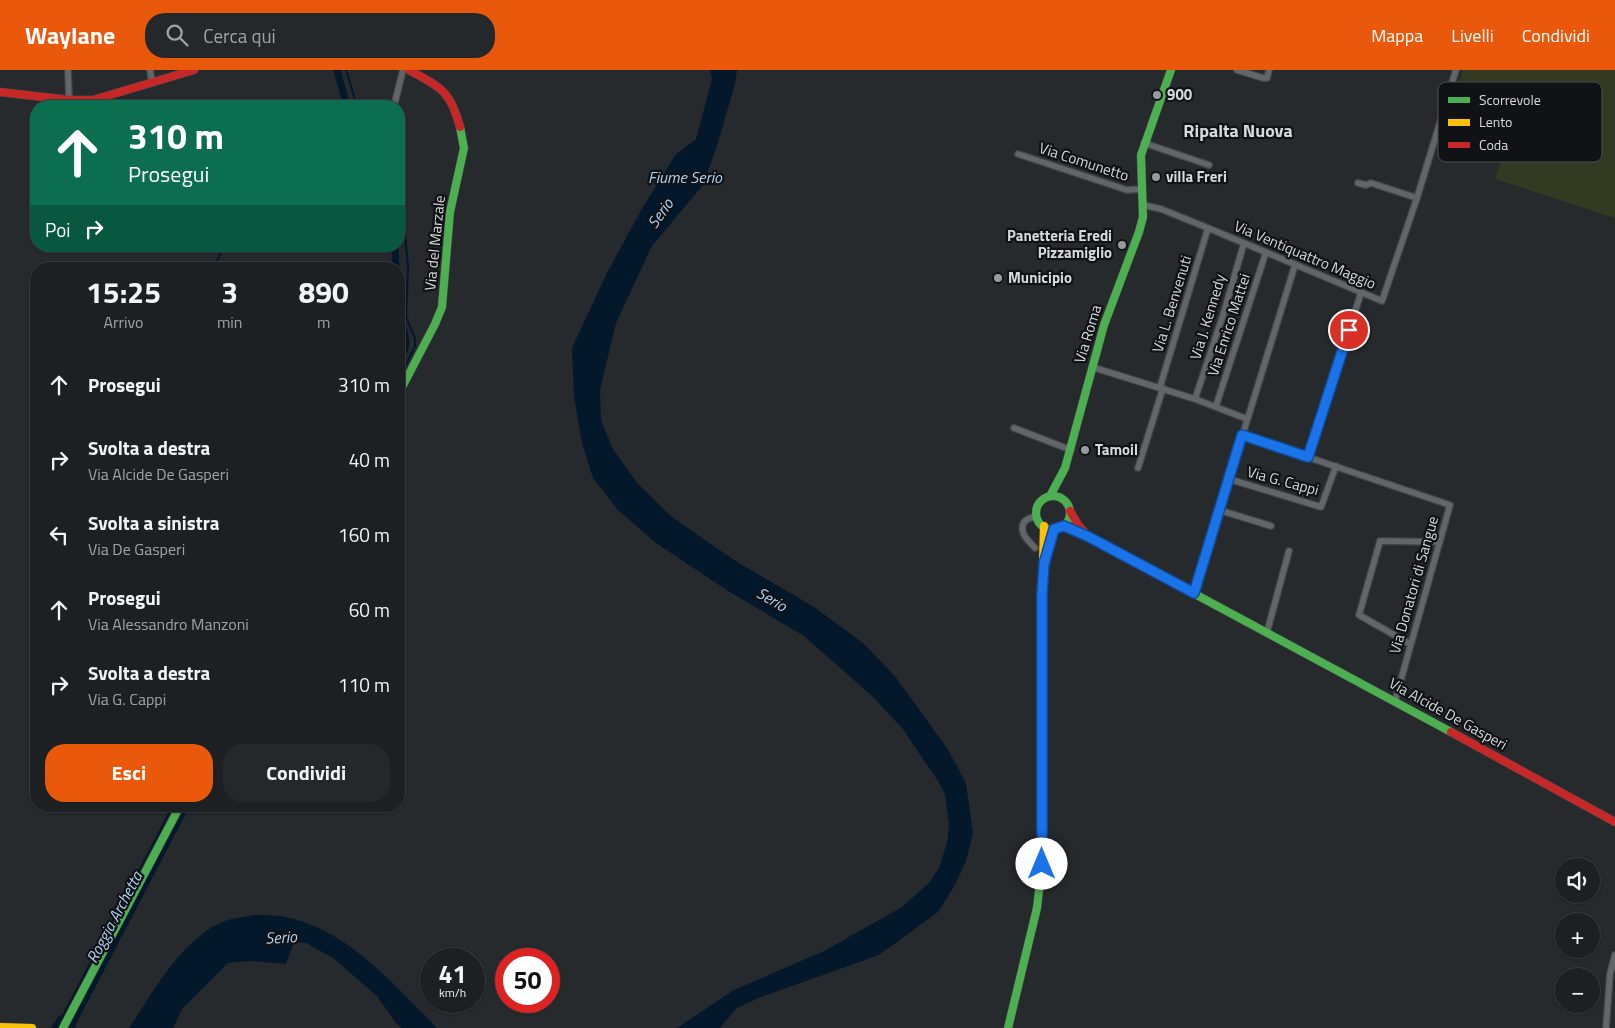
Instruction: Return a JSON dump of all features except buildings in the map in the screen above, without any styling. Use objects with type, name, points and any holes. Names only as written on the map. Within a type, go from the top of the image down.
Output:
[{"type":"main road","points":[[0,92],[70,100],[93,100],[194,70]]},
{"type":"main road","name":"Via del Marzale","points":[[405,382],[442,307],[450,212],[464,148],[455,108],[444,91],[408,70]]},
{"type":"main road","points":[[1142,189],[1141,155],[1171,70]]},
{"type":"main road","name":"Via Roma","points":[[1063,474],[1104,325],[1139,232],[1144,205],[1142,189]]},
{"type":"main road","points":[[1050,496],[1061,498],[1069,506],[1070,511],[1070,516],[1064,526],[1054,529],[1044,526],[1037,517],[1038,506],[1050,496],[1063,474]]},
{"type":"main road","points":[[1061,498],[1063,474]]},
{"type":"main road","name":"Via Alcide De Gasperi","points":[[1070,511],[1078,525],[1089,537]]},
{"type":"main road","points":[[1008,1028],[1037,908],[1042,864],[1042,594],[1044,526]]},
{"type":"main road","name":"Via Alcide De Gasperi","points":[[1064,526],[1089,537],[1267,632],[1615,822]]},
{"type":"main road","points":[[1044,564],[1054,529]]},
{"type":"main road","points":[[63,1028],[177,812]]},
{"type":"main road","points":[[0,1027],[32,1028]]},
{"type":"street","points":[[68,70],[70,100]]},
{"type":"street","points":[[150,70],[152,82]]},
{"type":"street","points":[[396,100],[403,70]]},
{"type":"street","points":[[1237,70],[1267,78],[1269,70]]},
{"type":"street","name":"Via Ventiquattro Maggio","points":[[1452,82],[1456,70]]},
{"type":"street","name":"Via Ventiquattro Maggio","points":[[1144,205],[1161,209],[1382,301],[1438,131]]},
{"type":"street","points":[[1144,143],[1209,165]]},
{"type":"street","name":"Via Comunetto","points":[[1018,154],[1127,190],[1142,189]]},
{"type":"street","points":[[1358,183],[1366,185],[1371,183],[1417,198]]},
{"type":"street","name":"Via L. Benvenuti","points":[[1138,468],[1208,228]]},
{"type":"street","name":"Via J. Kennedy","points":[[1195,399],[1224,312],[1244,243]]},
{"type":"street","name":"Via Enrico Mattei","points":[[1216,406],[1266,252]]},
{"type":"street","points":[[1194,593],[1296,265]]},
{"type":"street","name":"Via G. Cappi","points":[[1308,457],[1361,293]]},
{"type":"street","points":[[1092,367],[1216,406],[1247,419]]},
{"type":"street","points":[[1014,428],[1071,450]]},
{"type":"street","name":"Via G. Cappi","points":[[1229,479],[1320,507],[1336,466],[1242,435]]},
{"type":"street","name":"Via Donatori di Sangue","points":[[1336,466],[1450,505],[1394,701]]},
{"type":"street","points":[[1219,510],[1271,526]]},
{"type":"street","points":[[1035,548],[1023,533],[1022,528],[1025,521],[1030,517],[1037,517]]},
{"type":"street","points":[[1410,644],[1359,615],[1380,541],[1440,542]]},
{"type":"street","points":[[1267,632],[1290,551]]},
{"type":"street","points":[[1606,1028],[1610,974],[1615,955]]},
{"type":"green space","points":[[1463,70],[1615,70],[1615,218],[1495,179],[1501,162],[1602,162],[1602,82],[1459,82]]},
{"type":"water","name":"Fiume Serio","points":[[710,70],[737,70],[735,84],[717,146],[703,185],[652,246],[616,323],[600,390],[601,420],[613,449],[638,484],[672,517],[734,560],[814,607],[863,643],[894,675],[947,748],[966,783],[973,833],[966,861],[955,885],[938,912],[879,955],[761,997],[737,1008],[720,1028],[677,1028],[734,990],[824,951],[902,907],[929,883],[939,868],[947,843],[949,824],[945,794],[938,781],[902,728],[872,696],[804,636],[728,591],[656,543],[618,510],[593,478],[582,443],[574,397],[572,348],[607,273],[640,212],[676,154],[696,139],[712,79]]},
{"type":"water","name":"Serio","points":[[254,915],[281,916],[305,922],[327,932],[367,960],[437,1028],[402,1028],[396,1023],[377,996],[333,958],[306,943],[294,942],[286,964],[250,961],[228,963],[182,1009],[173,1028],[129,1028],[168,969],[192,942],[220,923]]},
{"type":"waterway","points":[[337,70],[345,100]]},
{"type":"waterway","name":"Roggia Archetta","points":[[346,70],[355,100]]},
{"type":"waterway","name":"Roggia Archetta","points":[[405,234],[408,267],[406,317],[415,338],[415,346],[405,367]]},
{"type":"waterway","points":[[217,262],[221,252]]},
{"type":"waterway","points":[[395,252],[396,262]]},
{"type":"waterway","points":[[405,336],[405,349]]},
{"type":"waterway","name":"Roggia Archetta","points":[[61,1019],[170,812]]},
{"type":"waterway","points":[[70,1028],[183,812]]},
{"type":"waterway","name":"Roggia Archetta","points":[[55,1028],[61,1019]]},
{"type":"traffic: fast","points":[[1050,496],[1065,468],[1104,325],[1139,232],[1143,217],[1141,155],[1171,70]]},
{"type":"traffic: fast","points":[[405,382],[442,307],[450,212],[464,148],[460,127]]},
{"type":"traffic: fast","points":[[1053,496],[1065,501],[1070,513],[1065,525],[1053,530],[1041,525],[1036,513],[1041,501],[1053,496]]},
{"type":"traffic: fast","points":[[1064,526],[1089,537],[1451,732]]},
{"type":"traffic: fast","points":[[1047,555],[1054,529]]},
{"type":"traffic: fast","points":[[1008,1028],[1037,908],[1042,864],[1042,777]]},
{"type":"traffic: fast","points":[[63,1028],[177,812]]},
{"type":"traffic: slow","points":[[1042,777],[1041,635],[1044,526]]},
{"type":"traffic: slow","points":[[0,1027],[32,1028]]},
{"type":"traffic: jam","points":[[0,92],[69,100],[93,100],[194,70]]},
{"type":"traffic: jam","points":[[409,70],[443,91],[452,105],[460,127]]},
{"type":"traffic: jam","points":[[1070,511],[1086,534]]},
{"type":"traffic: jam","points":[[1451,732],[1615,822]]},
{"type":"place","name":"900","points":[[1157,95]]},
{"type":"place","name":"villa Freri","points":[[1156,177]]},
{"type":"place","name":"Panetteria Eredi Pizzamiglio","points":[[1122,245]]},
{"type":"place","name":"Municipio","points":[[998,278]]},
{"type":"place","name":"Tamoil","points":[[1085,450]]},
{"type":"district","name":"Ripalta Nuova","points":[[1238,131]]},
{"type":"route","points":[[1042,864],[1042,594],[1044,564],[1054,529],[1064,526],[1089,537],[1194,593],[1242,435],[1308,457],[1349,330]]}]
